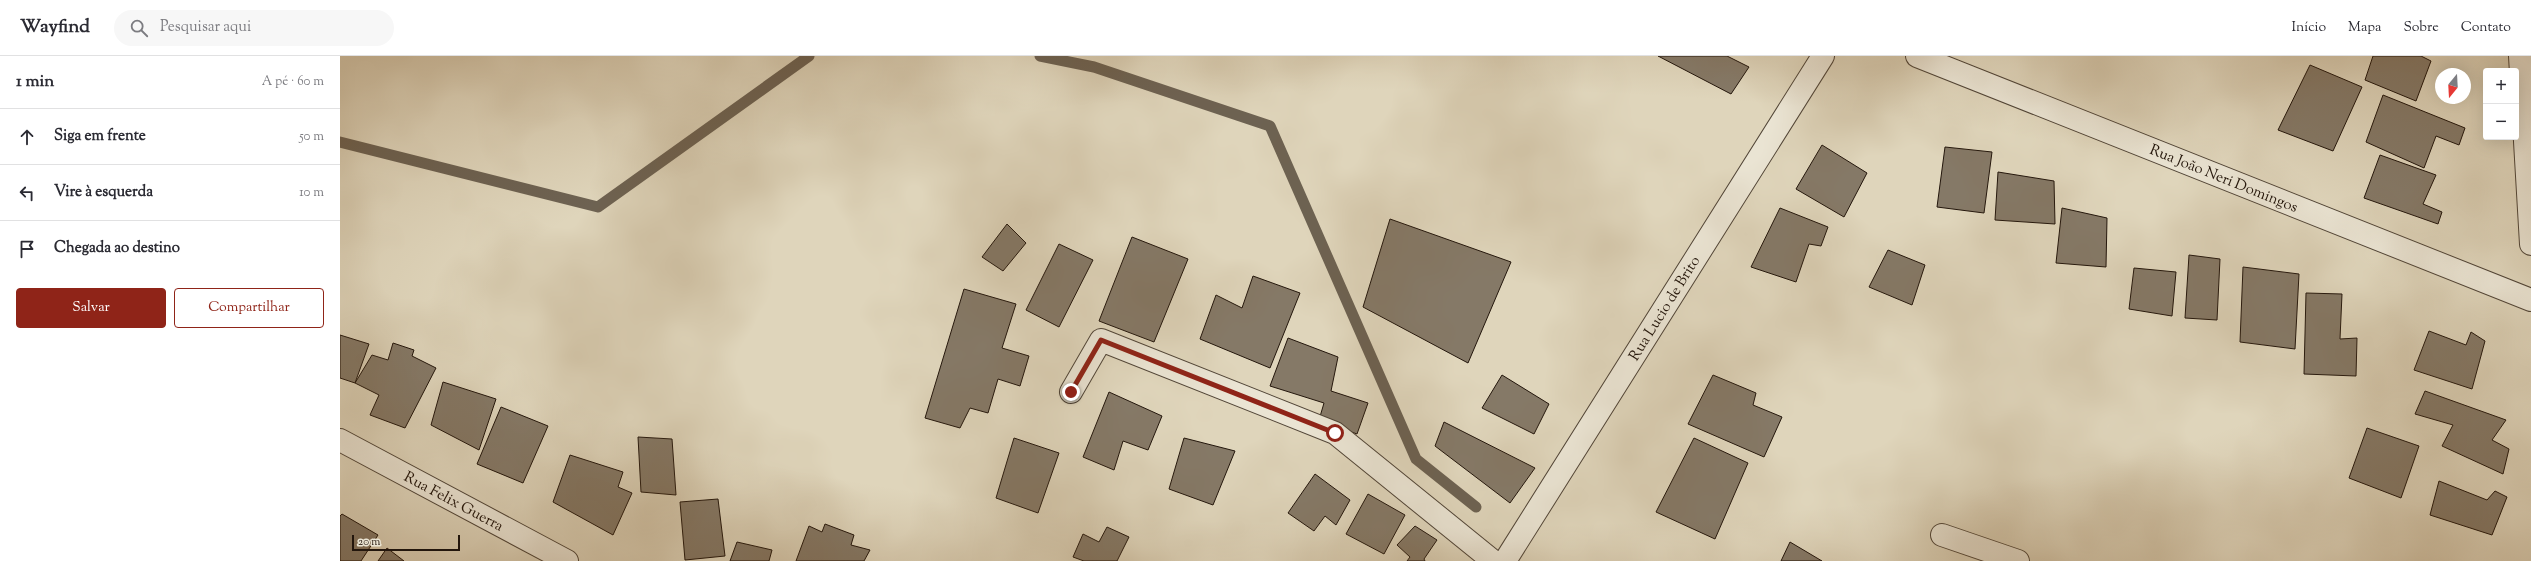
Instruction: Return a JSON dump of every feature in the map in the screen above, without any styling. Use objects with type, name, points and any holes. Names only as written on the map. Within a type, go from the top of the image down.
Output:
[{"type":"street","name":"Rua Lucio de Brito","points":[[1505,561],[1823,56]]},
{"type":"street","name":"Rua João Neri Domingos","points":[[1917,56],[2531,300]]},
{"type":"street","points":[[2520,56],[2531,244]]},
{"type":"street","points":[[1071,392],[1101,340],[1335,433],[1493,561]]},
{"type":"street","name":"Rua Felix Guerra","points":[[340,440],[567,561]]},
{"type":"street","points":[[1942,535],[2018,561]]},
{"type":"building","points":[[1658,56],[1727,56],[1749,67],[1731,94]]},
{"type":"building","points":[[2373,56],[2421,56],[2431,61],[2416,101],[2365,80]]},
{"type":"building","points":[[2310,65],[2362,87],[2333,151],[2278,130]]},
{"type":"building","points":[[2383,95],[2465,128],[2459,145],[2436,136],[2424,168],[2366,142]]},
{"type":"building","points":[[1822,145],[1867,173],[1844,217],[1796,189]]},
{"type":"building","points":[[1945,147],[1992,152],[1984,213],[1937,207]]},
{"type":"building","points":[[2380,155],[2436,175],[2423,204],[2442,212],[2438,224],[2364,198]]},
{"type":"building","points":[[1998,172],[2054,181],[2055,224],[1995,220]]},
{"type":"building","points":[[1780,208],[1828,227],[1821,246],[1809,244],[1796,282],[1751,267]]},
{"type":"building","points":[[2062,208],[2107,218],[2106,267],[2056,263]]},
{"type":"building","points":[[1390,219],[1511,262],[1468,363],[1363,307]]},
{"type":"building","points":[[1007,224],[1026,243],[1003,271],[982,257]]},
{"type":"building","points":[[1132,237],[1188,259],[1154,342],[1099,321]]},
{"type":"building","points":[[1059,244],[1093,260],[1059,327],[1026,310]]},
{"type":"building","points":[[1888,250],[1925,265],[1912,305],[1869,287]]},
{"type":"building","points":[[2189,255],[2220,259],[2217,320],[2185,318]]},
{"type":"building","points":[[2243,267],[2299,274],[2295,349],[2240,342]]},
{"type":"building","points":[[2134,268],[2176,272],[2172,316],[2129,309]]},
{"type":"building","points":[[1253,276],[1300,293],[1270,368],[1200,339],[1216,295],[1242,308]]},
{"type":"building","points":[[964,289],[1016,304],[1002,348],[1029,356],[1020,386],[998,379],[988,413],[970,408],[960,428],[925,418]]},
{"type":"building","points":[[2306,293],[2342,294],[2340,339],[2357,338],[2356,376],[2304,374]]},
{"type":"building","points":[[2429,331],[2466,345],[2471,332],[2485,341],[2472,389],[2414,370]]},
{"type":"building","points":[[340,335],[369,344],[355,383],[340,378]]},
{"type":"building","points":[[1288,338],[1338,357],[1331,391],[1368,403],[1357,434],[1319,420],[1324,403],[1270,386]]},
{"type":"building","points":[[393,343],[414,350],[412,356],[436,368],[405,428],[370,415],[379,395],[355,383],[372,355],[388,360]]},
{"type":"building","points":[[1502,375],[1549,404],[1534,434],[1482,408]]},
{"type":"building","points":[[1713,375],[1756,393],[1753,405],[1782,417],[1764,457],[1688,424]]},
{"type":"building","points":[[443,382],[496,399],[479,450],[431,425]]},
{"type":"building","points":[[2425,391],[2506,420],[2492,440],[2509,449],[2503,474],[2442,446],[2453,425],[2415,414]]},
{"type":"building","points":[[1109,392],[1162,416],[1148,450],[1123,441],[1114,470],[1083,457]]},
{"type":"building","points":[[501,407],[548,426],[523,483],[477,464]]},
{"type":"building","points":[[1444,422],[1535,468],[1510,503],[1435,446]]},
{"type":"building","points":[[2367,428],[2419,446],[2401,498],[2349,478]]},
{"type":"building","points":[[638,437],[672,439],[676,495],[641,492]]},
{"type":"building","points":[[1014,438],[1059,453],[1038,513],[996,498]]},
{"type":"building","points":[[1184,438],[1235,451],[1213,505],[1169,489]]},
{"type":"building","points":[[1694,438],[1748,463],[1715,539],[1656,512]]},
{"type":"building","points":[[570,455],[623,472],[618,487],[632,493],[613,535],[553,502]]},
{"type":"building","points":[[1315,474],[1350,500],[1336,525],[1325,516],[1314,531],[1288,513]]},
{"type":"building","points":[[2439,481],[2487,500],[2495,491],[2507,497],[2492,535],[2430,515]]},
{"type":"building","points":[[1368,494],[1405,515],[1384,554],[1346,534]]},
{"type":"building","points":[[718,499],[725,556],[685,560],[680,502]]},
{"type":"building","points":[[342,514],[378,535],[361,561],[340,561],[340,516]]},
{"type":"building","points":[[825,524],[854,535],[851,545],[870,550],[864,561],[796,561],[809,526],[822,532]]},
{"type":"building","points":[[1415,526],[1437,540],[1424,559],[1425,561],[1407,561],[1410,557],[1397,545]]},
{"type":"building","points":[[1107,527],[1129,537],[1117,561],[1084,561],[1073,557],[1083,534],[1099,542]]},
{"type":"building","points":[[737,542],[772,550],[769,561],[730,561]]},
{"type":"building","points":[[1790,542],[1822,561],[1781,561]]},
{"type":"building","points":[[387,548],[404,561],[378,561]]},
{"type":"waterway","points":[[340,142],[598,207],[809,56]]},
{"type":"waterway","points":[[1040,56],[1094,67],[1270,126],[1416,459],[1476,507]]},
{"type":"route","points":[[1071,392],[1101,340],[1335,433]]}]
